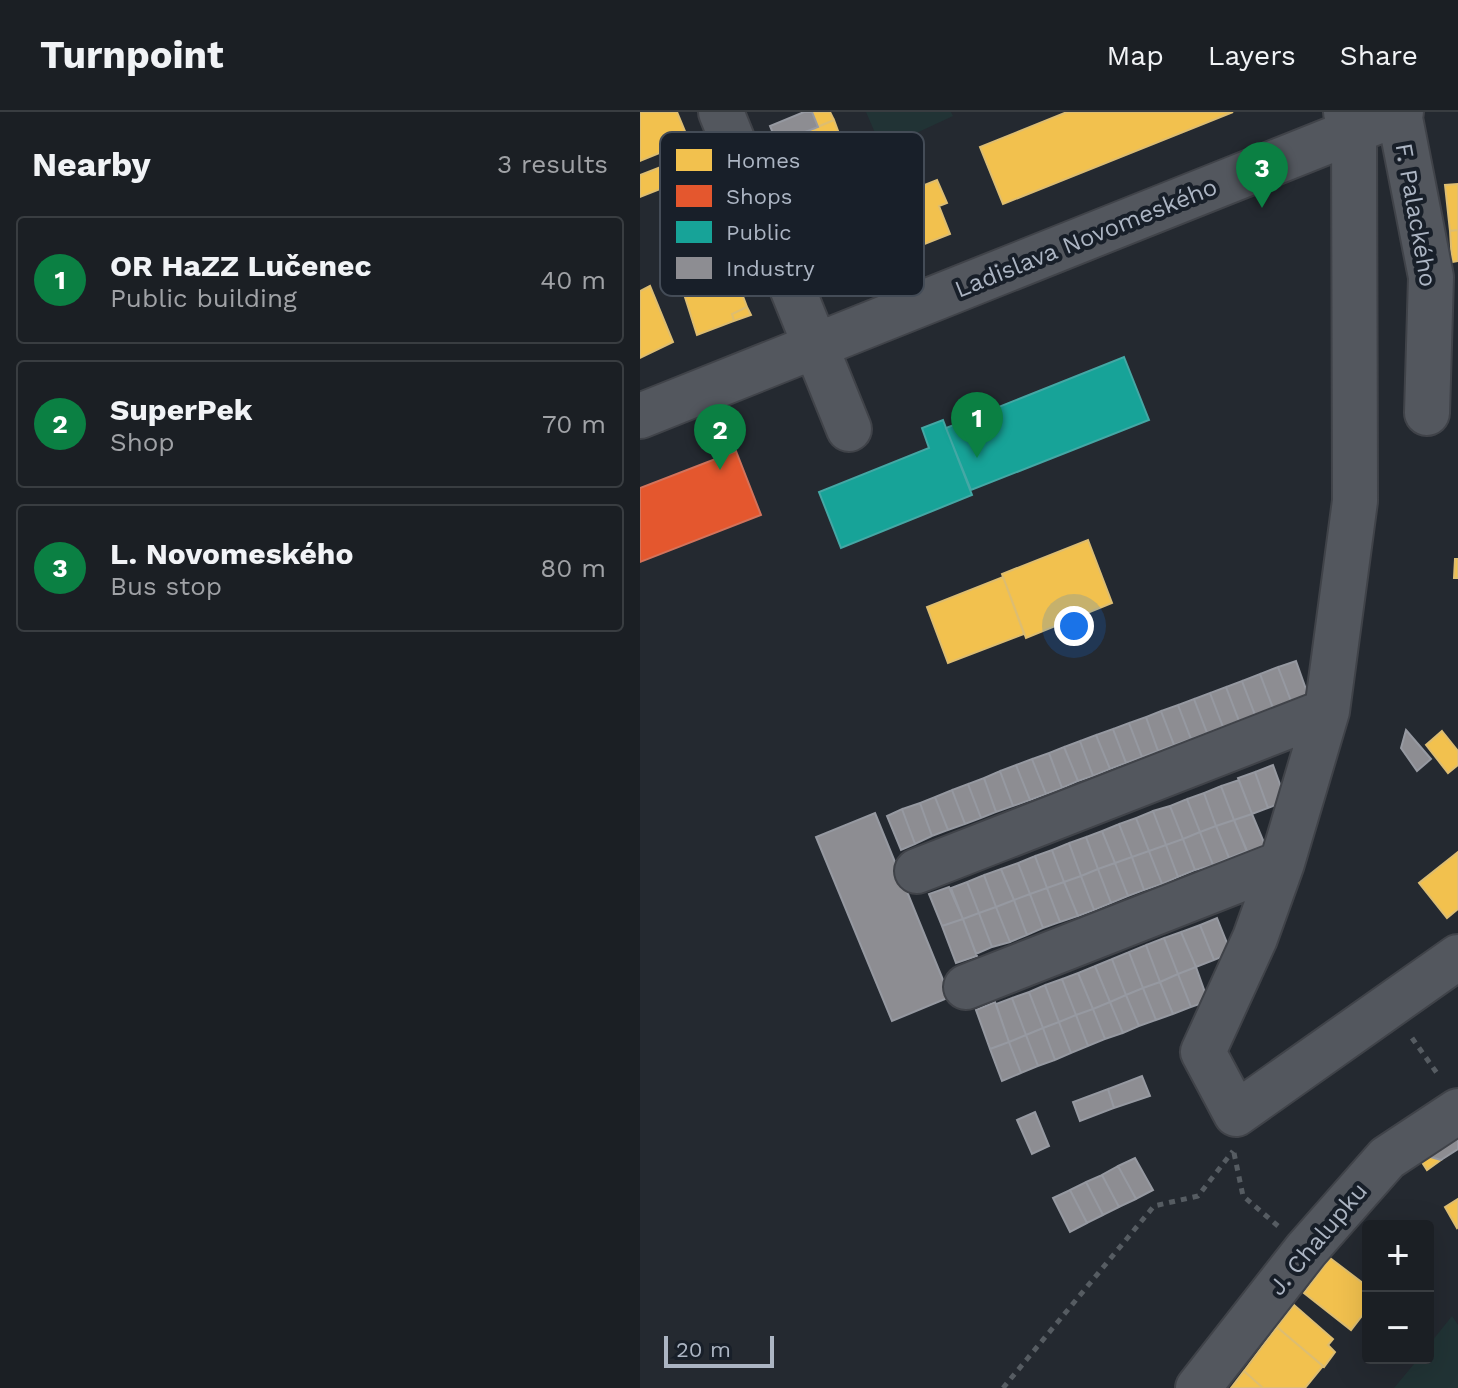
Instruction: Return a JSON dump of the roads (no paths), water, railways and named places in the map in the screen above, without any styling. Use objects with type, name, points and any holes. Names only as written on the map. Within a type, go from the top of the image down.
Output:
[{"type":"street","points":[[721,112],[729,132]]},
{"type":"street","name":"Ladislava Novomeského","points":[[640,416],[817,346],[1350,122],[1400,113]]},
{"type":"street","name":"F. Palackého","points":[[1400,113],[1431,277],[1427,413]]},
{"type":"street","points":[[1350,122],[1355,501],[1327,711],[1282,863],[1255,938],[1203,1052],[1235,1132],[1390,1007],[1458,957]]},
{"type":"street","points":[[796,296],[849,429]]},
{"type":"street","points":[[917,871],[1327,711]]},
{"type":"street","points":[[966,987],[1282,863]]},
{"type":"street","name":"J. Chalupku","points":[[1198,1388],[1306,1250],[1387,1158],[1450,1095]]},
{"type":"place","name":"L. Novomeského","points":[[1262,208]]},
{"type":"place","name":"OR HaZZ Lučenec","points":[[977,458]]},
{"type":"place","name":"SuperPek","points":[[720,470]]}]
